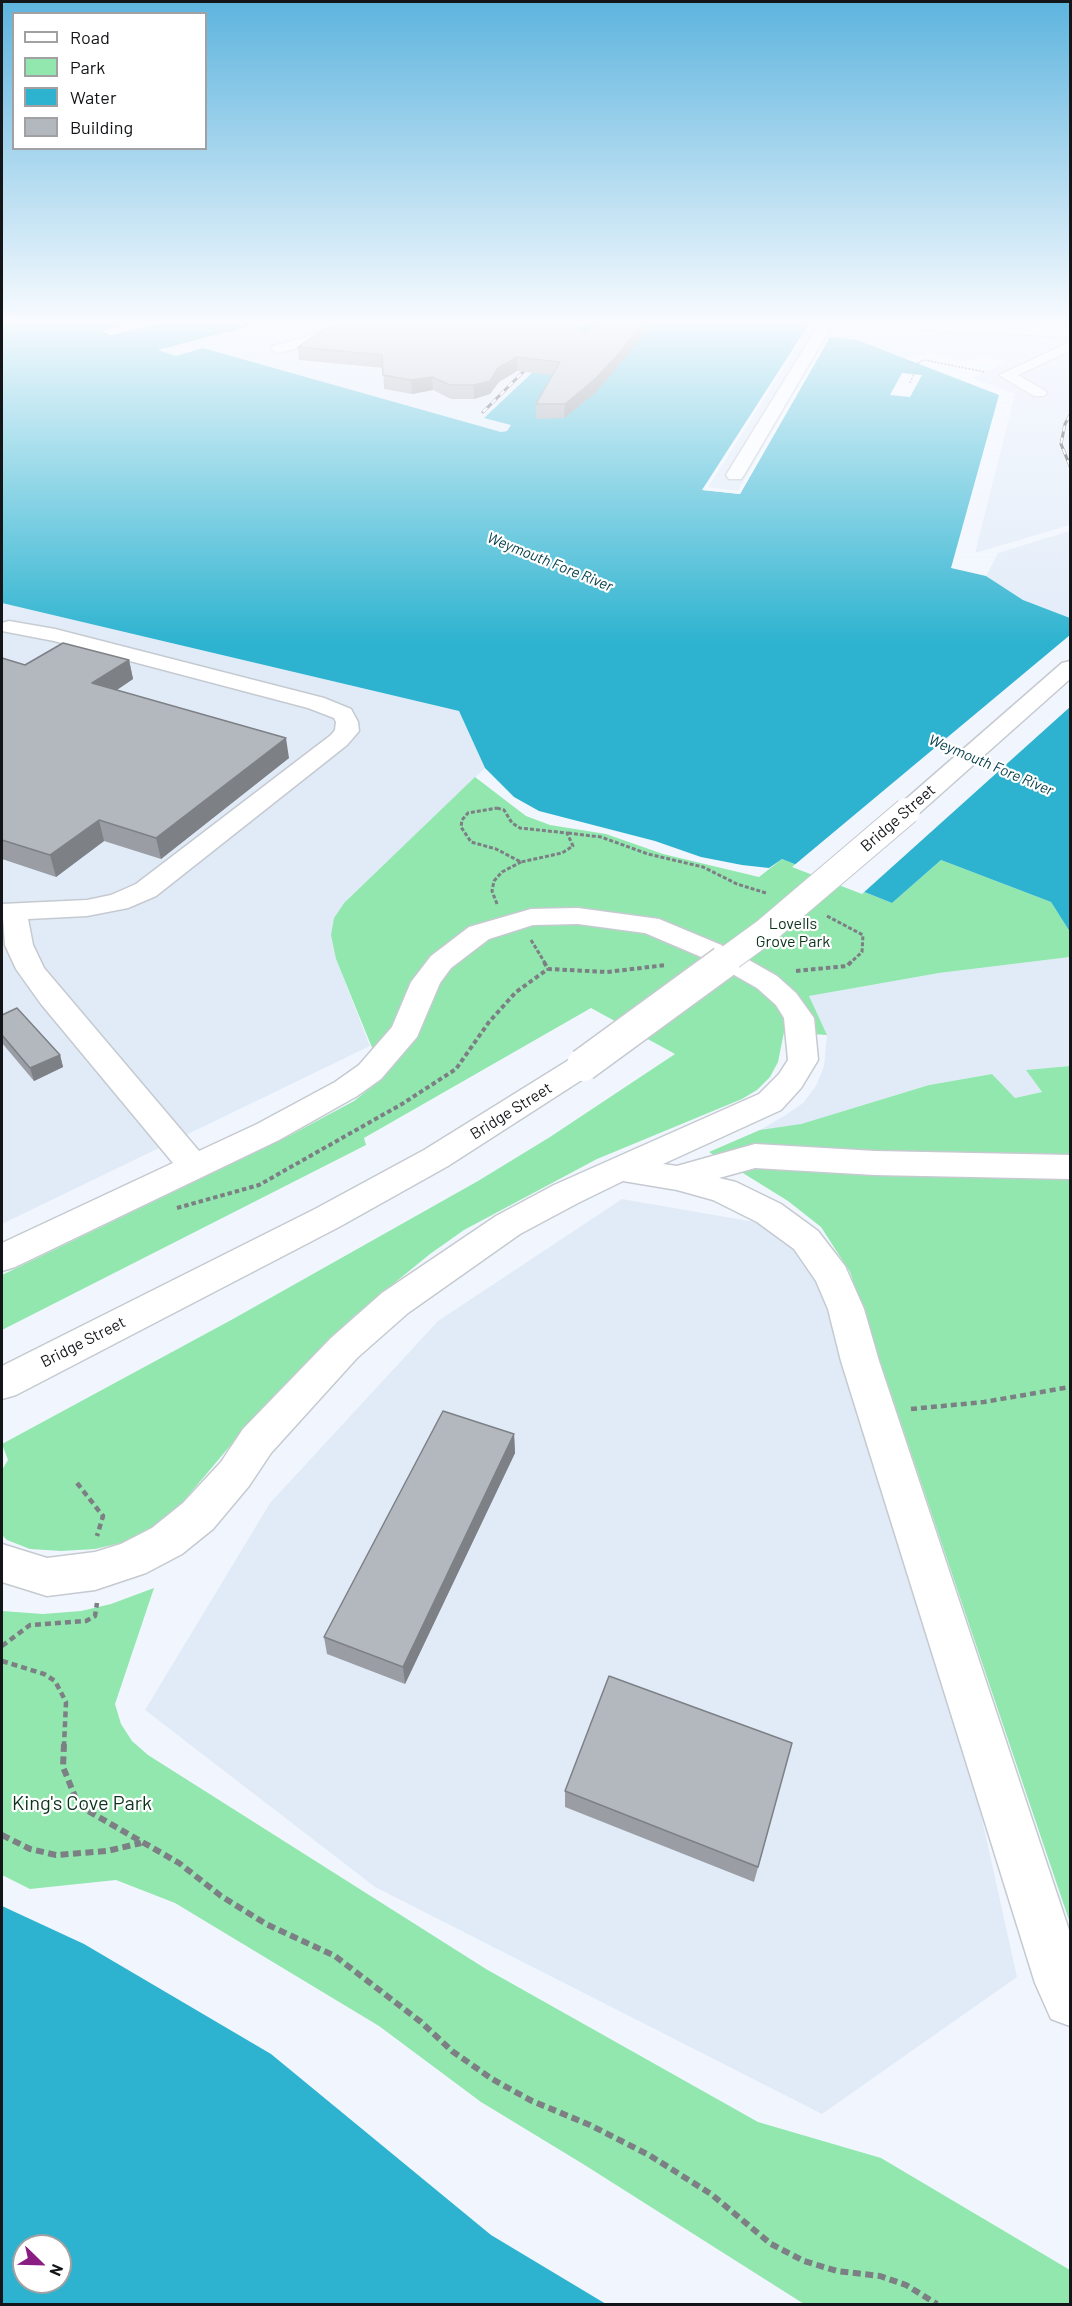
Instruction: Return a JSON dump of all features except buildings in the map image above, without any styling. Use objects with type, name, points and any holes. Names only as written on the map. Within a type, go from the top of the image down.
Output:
[{"type":"main road","points":[[735,475],[763,429]]},
{"type":"main road","points":[[9,627],[55,635],[315,703],[343,714],[347,722],[347,730],[339,740],[146,890],[118,902],[87,908],[7,912],[19,945],[37,979],[194,1167]]},
{"type":"main road","name":"Bridge Street","points":[[2,1384],[327,1218],[436,1158],[583,1065],[766,931],[1071,668]]},
{"type":"main road","points":[[2,1258],[268,1132],[346,1089],[370,1072],[406,1030],[426,982],[441,962],[479,933],[510,922],[554,915],[628,921],[671,932],[716,952],[767,982],[786,999],[799,1018],[803,1060],[790,1081],[770,1102],[746,1115],[620,1168],[508,1225],[395,1304],[344,1348],[299,1394],[198,1515],[167,1541],[131,1560],[95,1571],[47,1577],[2,1563]]},
{"type":"main road","points":[[678,1178],[755,1156],[875,1163],[1071,1167]]},
{"type":"main road","points":[[620,1168],[678,1178],[733,1195],[769,1213],[806,1240],[832,1276],[846,1309],[876,1412],[1061,1983],[1071,2000]]},
{"type":"path","points":[[567,833],[601,837],[648,854],[703,867],[717,875]]},
{"type":"path","points":[[876,1412],[984,1402],[1071,1387]]},
{"type":"path","points":[[2,1661],[44,1674],[55,1681],[66,1702],[63,1767],[76,1799],[88,1811],[179,1863],[221,1896],[266,1924],[334,1956],[421,2022],[452,2051],[492,2079],[532,2101],[590,2125],[649,2155],[711,2194],[750,2224],[771,2244],[804,2261],[837,2271],[880,2276],[906,2285],[937,2304]]},
{"type":"path","points":[[2,1835],[30,1849],[56,1855],[107,1851],[142,1843]]},
{"type":"shaded area","points":[[489,429],[509,429],[501,432]]},
{"type":"shaded area","points":[[742,429],[790,429],[740,494],[702,490]]},
{"type":"shaded area","points":[[1006,429],[1070,429],[1070,470],[1067,468],[1070,473],[1070,525],[975,553]]},
{"type":"shaded area","points":[[1070,531],[1070,618],[1023,600],[986,576],[998,553]]},
{"type":"shaded area","points":[[2,603],[459,711],[485,768],[344,903],[334,918],[336,959],[370,1046],[2,1224]]},
{"type":"shaded area","points":[[1070,957],[1070,1066],[1027,1070],[1042,1092],[1015,1098],[992,1074],[929,1085],[709,1152],[760,1130],[784,1116],[803,1103],[816,1086],[824,1066],[827,1035],[808,996],[939,973]]},
{"type":"shaded area","points":[[622,1199],[778,1226],[823,1279],[965,1742],[1017,1977],[822,2114],[375,1887],[145,1710],[270,1503],[438,1321]]},
{"type":"green space","name":"Lovells Grove Park","points":[[475,777],[526,816],[550,825],[606,834],[663,854],[759,877],[782,859],[892,903],[941,860],[1051,902],[1070,932],[1070,957],[939,973],[809,996],[827,1035],[784,1032],[778,1062],[770,1077],[757,1090],[742,1099],[597,1159],[464,1230],[430,1254],[354,1316],[305,1364],[261,1409],[182,1503],[154,1527],[125,1542],[95,1549],[61,1551],[30,1549],[7,1540],[2,1535],[2,1470],[8,1460],[2,1444],[233,1319],[478,1181],[550,1137],[675,1054],[591,1008],[364,1138],[366,1145],[2,1330],[2,1275],[287,1137],[354,1101],[384,1077],[336,959],[331,935],[334,918],[344,903]]},
{"type":"green space","points":[[1070,1066],[1070,1923],[850,1272],[821,1227],[788,1201],[709,1152],[760,1130],[801,1124],[929,1085],[992,1074],[1015,1098],[1042,1092],[1026,1070]]},
{"type":"green space","name":"King's Cove Park","points":[[154,1588],[115,1704],[121,1724],[132,1741],[148,1755],[486,1969],[758,2122],[881,2158],[1070,2270],[1070,2304],[804,2304],[481,2102],[379,2026],[175,1903],[116,1880],[30,1889],[2,1875],[2,1611],[43,1614],[81,1611],[111,1604]]},
{"type":"water","name":"Weymouth Fore River","points":[[2,429],[489,429],[501,432],[509,429],[742,429],[703,490],[740,494],[777,429],[990,429],[951,568],[986,576],[1023,600],[1070,618],[1070,932],[1051,902],[941,860],[892,903],[782,859],[769,868],[701,857],[655,841],[539,811],[514,797],[485,768],[459,711],[2,603]]},
{"type":"water","points":[[2,1906],[84,1944],[271,2054],[491,2235],[606,2304],[2,2304]]},
{"type":"pier","points":[[742,429],[745,429],[708,487],[738,491],[774,429],[777,429],[740,494],[702,490]]},
{"type":"pier","points":[[1070,635],[1070,707],[862,894],[792,867]]},
{"type":"railway","points":[[1064,429],[1061,444],[1070,466]]}]
